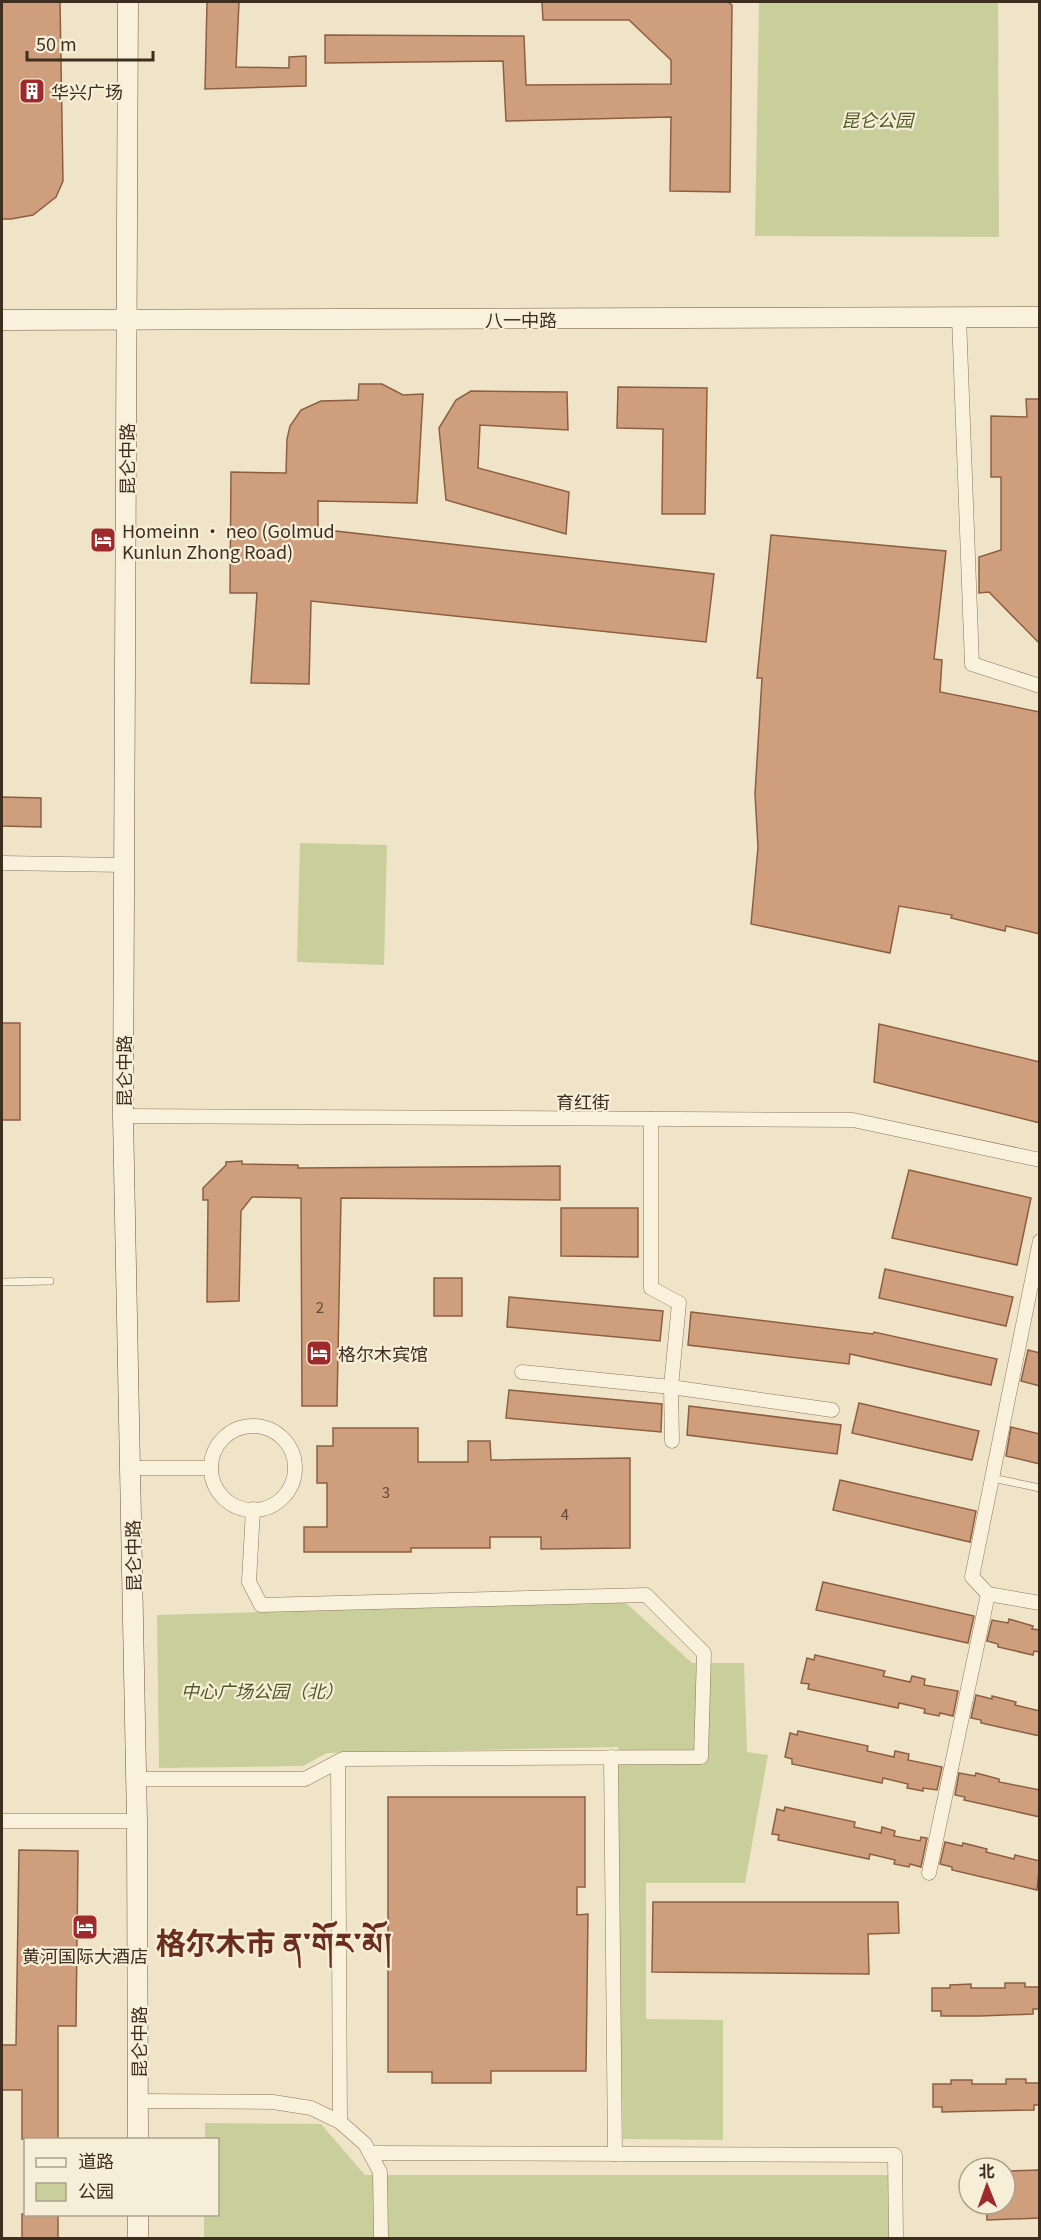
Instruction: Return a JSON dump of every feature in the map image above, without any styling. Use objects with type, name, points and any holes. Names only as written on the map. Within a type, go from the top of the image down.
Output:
[{"type":"main road","name":"昆仑中路","points":[[128,2],[123,1116],[137,1821],[138,2138]]},
{"type":"main road","name":"八一中路","points":[[2,320],[1040,317]]},
{"type":"main road","points":[[138,2216],[138,2238]]},
{"type":"street","points":[[959,317],[972,664],[1040,686]]},
{"type":"street","points":[[2,863],[124,865]]},
{"type":"street","name":"育红街","points":[[123,1116],[853,1120],[1040,1160]]},
{"type":"street","points":[[651,1119],[651,1288],[679,1303],[671,1387],[672,1441]]},
{"type":"street","points":[[1040,1241],[972,1577],[988,1594],[1040,1604]]},
{"type":"street","points":[[522,1372],[671,1387],[832,1410]]},
{"type":"street","points":[[253,1426],[267,1428],[280,1435],[292,1453],[294,1474],[289,1488],[280,1499],[267,1507],[253,1509],[240,1508],[228,1502],[219,1493],[213,1481],[211,1468],[213,1455],[219,1443],[228,1434],[240,1428],[253,1426]]},
{"type":"street","points":[[130,1468],[211,1468]]},
{"type":"street","points":[[136,1779],[305,1779],[343,1759],[701,1757],[704,1653],[646,1595],[261,1605],[249,1582],[253,1509]]},
{"type":"street","points":[[929,1873],[988,1594]]},
{"type":"street","points":[[611,1757],[615,2154]]},
{"type":"street","points":[[338,1762],[340,2122]]},
{"type":"street","points":[[2,1821],[137,1821]]},
{"type":"street","points":[[138,2101],[273,2102],[310,2108],[340,2122],[365,2144],[380,2172],[381,2238]]},
{"type":"street","points":[[370,2153],[895,2155],[896,2238]]},
{"type":"lane","points":[[2,1282],[50,1281]]},
{"type":"lane","points":[[992,1478],[1040,1488]]},
{"type":"green space","name":"昆仑公园","points":[[759,2],[998,2],[999,237],[755,236]]},
{"type":"green space","points":[[300,843],[387,845],[384,965],[297,962]]},
{"type":"green space","name":"中心广场公园（北）","points":[[625,1602],[692,1663],[744,1663],[747,1752],[768,1755],[745,1883],[646,1883],[646,2019],[723,2020],[723,2140],[623,2139],[617,1863],[618,1747],[327,1753],[303,1766],[159,1768],[157,1615]]},
{"type":"green space","points":[[205,2123],[321,2124],[365,2175],[891,2175],[891,2238],[204,2238],[204,2216],[219,2216],[219,2138],[205,2138]]},
{"type":"building","name":"华兴广场","points":[[2,2],[60,2],[63,181],[56,197],[33,215],[11,219],[2,219]]},
{"type":"building","points":[[207,2],[239,2],[236,67],[289,68],[289,57],[306,56],[306,86],[205,89]]},
{"type":"building","points":[[542,2],[728,2],[732,5],[730,192],[670,191],[671,117],[506,121],[503,61],[325,63],[325,35],[524,36],[526,85],[671,84],[671,60],[629,20],[543,20]]},
{"type":"building","points":[[359,384],[382,384],[403,395],[423,394],[417,503],[318,501],[318,529],[714,574],[706,642],[311,601],[309,684],[251,683],[257,593],[230,593],[231,472],[286,473],[287,439],[290,426],[301,410],[321,401],[358,400]]},
{"type":"building","points":[[618,387],[707,388],[705,514],[662,514],[663,429],[617,428]]},
{"type":"building","points":[[471,391],[567,392],[568,430],[480,425],[478,468],[569,492],[566,534],[446,500],[439,428],[456,400]]},
{"type":"building","points":[[1026,399],[1040,399],[1040,644],[989,592],[979,593],[979,557],[1001,550],[1001,477],[991,477],[991,416],[1027,417]]},
{"type":"building","points":[[771,535],[946,551],[934,659],[942,660],[940,692],[1040,712],[1040,934],[1006,926],[1005,931],[951,918],[952,915],[899,906],[890,953],[751,924],[758,847],[755,794],[762,678],[757,678]]},
{"type":"building","points":[[2,797],[41,798],[41,827],[2,826]]},
{"type":"building","points":[[2,1023],[20,1023],[20,1120],[2,1120]]},
{"type":"building","points":[[879,1024],[1040,1062],[1040,1123],[874,1082]]},
{"type":"building","points":[[242,1161],[242,1164],[298,1165],[298,1168],[560,1166],[560,1200],[341,1198],[337,1406],[302,1406],[301,1198],[252,1197],[241,1211],[239,1301],[207,1302],[208,1200],[203,1200],[203,1188],[226,1165],[226,1162]]},
{"type":"building","points":[[909,1170],[1031,1198],[1017,1265],[892,1238]]},
{"type":"building","points":[[561,1208],[638,1208],[638,1257],[561,1256]]},
{"type":"building","points":[[885,1269],[1013,1297],[1006,1326],[879,1298]]},
{"type":"building","points":[[434,1278],[462,1278],[462,1316],[434,1316]]},
{"type":"building","points":[[509,1297],[663,1311],[660,1341],[507,1327]]},
{"type":"building","points":[[691,1312],[873,1334],[874,1332],[997,1359],[991,1385],[850,1354],[849,1364],[688,1345]]},
{"type":"building","points":[[1028,1350],[1040,1353],[1040,1386],[1021,1381]]},
{"type":"building","points":[[509,1390],[662,1404],[661,1432],[506,1418]]},
{"type":"building","points":[[859,1403],[979,1431],[972,1460],[852,1433]]},
{"type":"building","points":[[689,1406],[841,1425],[837,1454],[687,1435]]},
{"type":"building","points":[[1011,1427],[1040,1434],[1040,1464],[1006,1456]]},
{"type":"building","points":[[333,1428],[418,1428],[418,1462],[468,1462],[468,1441],[490,1441],[491,1460],[630,1458],[630,1548],[541,1549],[541,1537],[490,1537],[490,1548],[411,1548],[411,1552],[304,1552],[304,1527],[327,1527],[327,1483],[317,1483],[317,1446],[333,1446]]},
{"type":"building","points":[[840,1480],[976,1511],[970,1542],[833,1510]]},
{"type":"building","points":[[823,1582],[974,1616],[968,1643],[816,1610]]},
{"type":"building","points":[[1009,1619],[1040,1630],[1040,1652],[1034,1651],[1033,1655],[998,1647],[998,1644],[987,1641],[992,1620],[1008,1623]]},
{"type":"building","points":[[815,1655],[885,1671],[883,1676],[910,1682],[912,1676],[925,1679],[924,1685],[958,1691],[953,1716],[924,1713],[925,1709],[899,1703],[898,1708],[808,1689],[809,1684],[801,1683],[807,1658],[814,1660]]},
{"type":"building","points":[[976,1695],[1016,1702],[1015,1705],[1040,1711],[1040,1736],[981,1723],[981,1720],[971,1718]]},
{"type":"building","points":[[798,1731],[868,1746],[867,1751],[894,1757],[895,1751],[909,1754],[908,1760],[942,1767],[937,1790],[923,1788],[923,1791],[907,1788],[908,1784],[883,1778],[882,1783],[792,1764],[792,1759],[785,1757],[790,1733],[797,1735]]},
{"type":"building","points":[[959,1773],[975,1776],[976,1773],[999,1779],[999,1782],[1040,1790],[1040,1817],[964,1800],[965,1797],[955,1795]]},
{"type":"building","points":[[388,1797],[585,1797],[585,1887],[577,1887],[577,1915],[588,1914],[586,2071],[491,2071],[491,2083],[432,2083],[432,2072],[388,2072]]},
{"type":"building","points":[[785,1807],[855,1822],[854,1827],[881,1833],[882,1827],[895,1831],[894,1836],[920,1841],[921,1837],[927,1838],[921,1867],[894,1864],[895,1860],[870,1854],[869,1859],[778,1840],[779,1835],[772,1834],[777,1809],[784,1811]]},
{"type":"building","points":[[945,1842],[962,1846],[963,1843],[1014,1859],[1015,1855],[1040,1861],[1037,1890],[952,1870],[952,1867],[940,1864]]},
{"type":"building","points":[[19,1850],[78,1851],[76,2026],[58,2026],[58,2138],[22,2139],[22,2090],[2,2090],[2,2045],[16,2045]]},
{"type":"building","points":[[653,1902],[898,1902],[899,1933],[868,1934],[869,1974],[652,1972]]},
{"type":"building","points":[[1005,1983],[1025,1983],[1025,1987],[1040,1987],[1040,2009],[1033,2009],[1033,2014],[980,2016],[941,2016],[941,2011],[932,2011],[932,1988],[950,1988],[950,1985],[971,1984],[971,1988],[1005,1988]]},
{"type":"building","points":[[1006,2079],[1026,2079],[1026,2083],[1040,2083],[1040,2105],[1034,2105],[1034,2110],[942,2112],[942,2107],[933,2107],[933,2084],[951,2084],[951,2080],[972,2080],[972,2084],[1006,2084]]},
{"type":"building","points":[[1040,2170],[1040,2218],[987,2220],[987,2216],[1017,2216],[1017,2171]]},
{"type":"building","points":[[22,2214],[24,2216],[58,2216],[58,2238],[22,2238]]},
{"type":"place","name":"华兴广场","points":[[32,91]]},
{"type":"place","name":"Homeinn · neo (Golmud Kunlun Zhong Road)","points":[[103,540]]},
{"type":"place","name":"格尔木宾馆","points":[[319,1353]]},
{"type":"place","name":"黄河国际大酒店","points":[[85,1927]]},
{"type":"district","name":"格尔木市 ན་གོར་མོ།","points":[[274,1941]]}]
